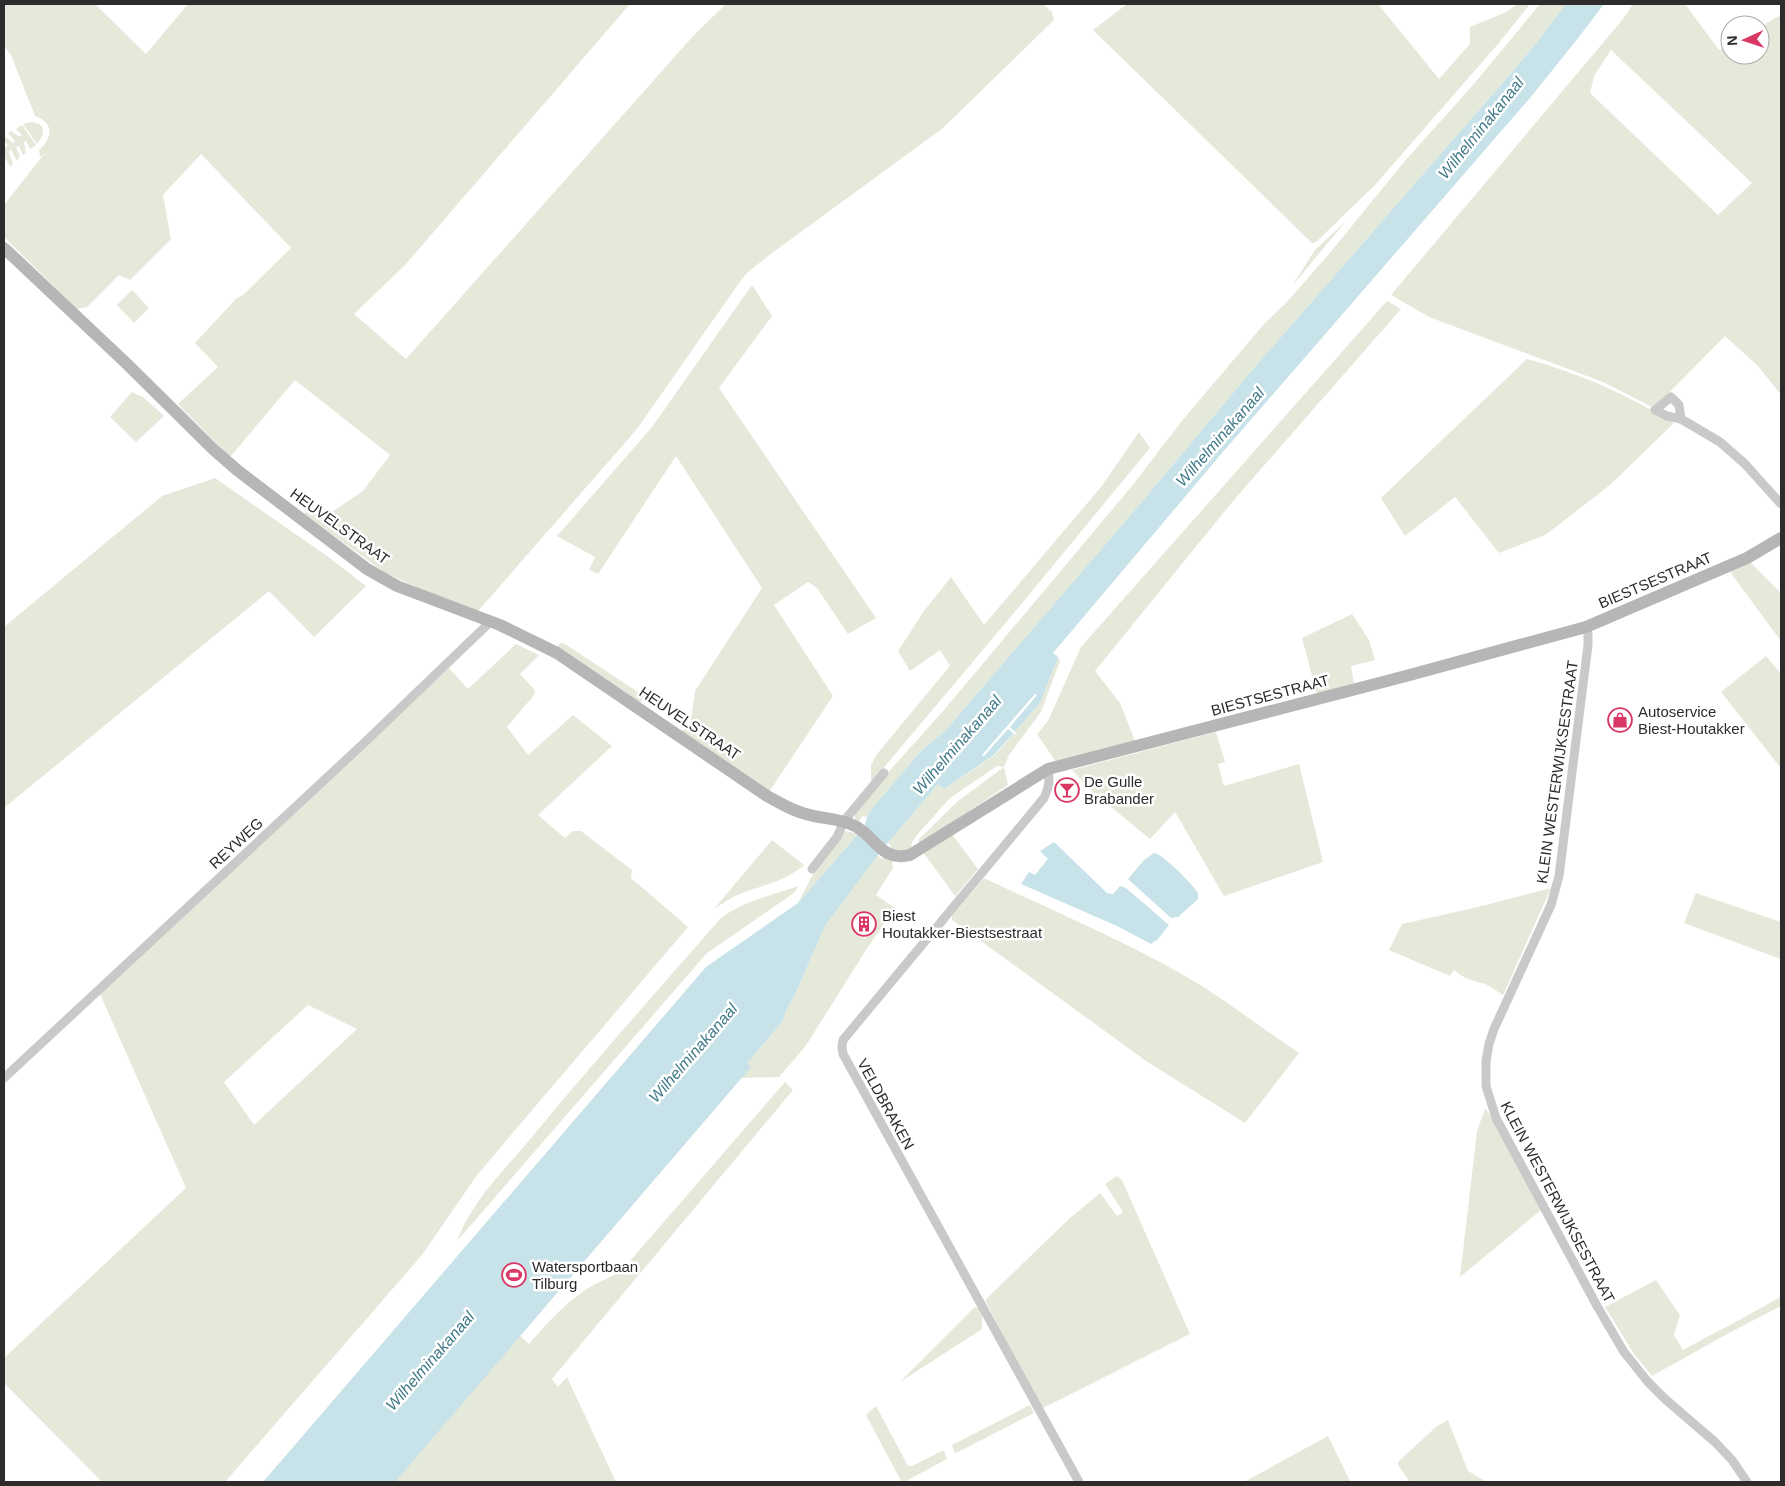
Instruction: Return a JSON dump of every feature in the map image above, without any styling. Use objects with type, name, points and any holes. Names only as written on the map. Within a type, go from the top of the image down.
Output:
[{"type":"street","name":"HEUVELSTRAAT","points":[[4,248],[127,364],[213,449],[237,470],[367,569],[397,586],[500,625],[557,653],[783,805]]},
{"type":"street","points":[[1681,419],[1720,442],[1745,464],[1781,504]]},
{"type":"street","name":"BIESTSESTRAAT","points":[[783,805],[804,814],[844,821],[857,827],[887,853],[901,857],[910,855],[1048,769],[1586,627],[1747,558],[1781,538]]},
{"type":"street","name":"REYWEG","points":[[4,1078],[349,757],[486,626]]},
{"type":"street","name":"KLEIN WESTERWIJKSESTRAAT","points":[[1586,627],[1588,645],[1558,881],[1551,905],[1492,1035],[1486,1061],[1487,1094],[1496,1118],[1597,1306],[1624,1352],[1648,1382],[1665,1399],[1715,1442],[1732,1460],[1747,1482]]},
{"type":"street","name":"VELDBRAKEN","points":[[1048,769],[1050,780],[1044,798],[843,1040],[842,1047],[843,1054],[1079,1482]]},
{"type":"street","points":[[812,869],[837,836],[844,821],[884,773]]},
{"type":"shaded area","points":[[4,4],[95,4],[146,54],[188,4],[630,4],[406,264],[354,314],[406,359],[694,35],[726,4],[1043,4],[1052,12],[1054,20],[943,128],[747,273],[637,429],[479,610],[475,610],[427,592],[384,572],[304,514],[310,507],[333,511],[363,491],[390,455],[295,380],[230,457],[178,404],[218,367],[195,343],[236,299],[243,295],[291,248],[201,154],[163,195],[171,239],[130,280],[119,275],[87,307],[77,309],[4,237],[4,205],[44,154],[40,157],[39,150],[47,140],[49,131],[46,122],[35,116],[11,55],[4,46]]},
{"type":"shaded area","points":[[1127,4],[1378,4],[1439,79],[1470,44],[1470,27],[1504,13],[1518,4],[1530,4],[1498,44],[1374,186],[1316,242],[1312,243],[1093,30]]},
{"type":"shaded area","points":[[1540,4],[1566,4],[1500,86],[1254,368],[946,730],[921,751],[869,812],[867,817],[862,816],[858,825],[855,812],[859,805],[944,710],[1132,486],[1181,422],[1264,324],[1286,303],[1329,254],[1404,162],[1473,85]]},
{"type":"shaded area","points":[[1633,4],[1685,4],[1720,49],[1720,65],[1770,65],[1770,21],[1781,15],[1781,395],[1758,366],[1725,336],[1654,408],[1603,382],[1429,317],[1391,295],[1623,19]],"holes":[[[1611,50],[1752,183],[1718,215],[1590,93],[1594,76]]]},
{"type":"shaded area","points":[[30,122],[39,124],[43,129],[42,136],[37,144],[23,124]]},
{"type":"shaded area","points":[[22,125],[36,145],[30,149],[26,141],[24,142],[26,153],[23,155],[19,146],[16,147],[20,156],[17,161],[11,150],[9,152],[13,165],[10,166],[4,156],[4,146],[6,148],[8,145],[4,141],[4,136],[13,143],[15,141],[8,133],[11,131],[20,137],[22,135],[16,129]]},
{"type":"shaded area","points":[[1347,220],[1292,286],[1315,250]]},
{"type":"shaded area","points":[[752,285],[772,316],[719,388],[876,618],[848,634],[817,588],[808,582],[774,605],[833,696],[769,792],[681,731],[690,726],[695,691],[762,588],[676,456],[598,574],[589,570],[595,557],[557,536],[652,427]]},
{"type":"shaded area","points":[[132,290],[149,308],[134,323],[117,305]]},
{"type":"shaded area","points":[[1387,301],[1401,309],[1233,501],[1095,671],[1120,703],[1135,741],[1056,762],[1037,734],[1048,721],[1081,647]]},
{"type":"shaded area","points":[[1527,359],[1603,386],[1639,403],[1674,423],[1611,484],[1543,536],[1499,553],[1455,497],[1405,536],[1381,498]]},
{"type":"shaded area","points":[[132,392],[143,397],[164,416],[136,442],[110,417]]},
{"type":"shaded area","points":[[1139,432],[1150,448],[871,783],[871,765],[877,754],[950,666],[940,650],[910,671],[898,651],[924,611],[951,577],[984,625],[1101,487]]},
{"type":"shaded area","points":[[215,478],[327,556],[366,586],[314,637],[269,591],[4,808],[4,627],[162,496]]},
{"type":"shaded area","points":[[1750,562],[1781,593],[1781,641],[1730,572]]},
{"type":"shaded area","points":[[1352,614],[1369,640],[1375,660],[1351,666],[1354,684],[1317,694],[1302,638]]},
{"type":"shaded area","points":[[560,643],[565,644],[644,696],[640,703],[557,648]]},
{"type":"shaded area","points":[[516,644],[539,655],[520,674],[534,689],[535,694],[507,727],[528,755],[573,715],[612,746],[538,815],[565,838],[573,831],[581,831],[632,870],[631,878],[688,927],[477,1175],[422,1255],[225,1482],[102,1482],[4,1383],[4,1358],[186,1188],[100,994],[449,668],[468,689]],"holes":[[[308,1005],[357,1029],[254,1125],[224,1082]]]},
{"type":"shaded area","points":[[1766,656],[1781,674],[1780,767],[1721,692]]},
{"type":"shaded area","points":[[1058,657],[1060,661],[1041,712],[1009,755],[1004,767],[997,766],[950,798],[917,835],[912,842],[911,850],[889,850],[891,846],[888,842],[938,784],[944,789],[995,755],[1040,703]]},
{"type":"shaded area","points":[[1216,732],[1225,762],[1218,764],[1224,786],[1299,764],[1323,862],[1224,896],[1175,812],[1150,839],[1094,793],[1072,770]]},
{"type":"shaded area","points":[[1004,767],[1008,785],[918,845],[919,839],[958,801]]},
{"type":"shaded area","points":[[845,831],[858,834],[798,903],[824,855]]},
{"type":"shaded area","points":[[951,833],[978,869],[955,896],[923,852]]},
{"type":"shaded area","points":[[772,840],[804,865],[782,879],[738,895],[714,909]]},
{"type":"shaded area","points":[[877,855],[882,859],[885,856],[892,861],[893,868],[876,895],[895,908],[866,950],[805,1047],[779,1077],[734,1078],[782,1022],[825,926]],"holes":[[[864,918],[875,925],[865,939],[855,933]]]},
{"type":"shaded area","points":[[984,878],[1161,962],[1214,994],[1299,1053],[1245,1123],[1146,1061],[952,920],[952,916]]},
{"type":"shaded area","points":[[799,886],[794,893],[707,953],[457,1241],[471,1212],[490,1186],[721,918],[739,907]]},
{"type":"shaded area","points":[[1551,888],[1503,995],[1485,984],[1460,975],[1454,970],[1450,976],[1389,950],[1402,924]]},
{"type":"shaded area","points":[[1696,893],[1781,922],[1781,959],[1684,923]]},
{"type":"shaded area","points":[[785,1082],[793,1090],[552,1379],[558,1387],[567,1377],[616,1482],[392,1482],[519,1335],[529,1344],[550,1320],[572,1300],[590,1287],[624,1268]]},
{"type":"shaded area","points":[[1485,1109],[1541,1210],[1460,1277],[1477,1131]]},
{"type":"shaded area","points":[[1117,1176],[1122,1180],[1190,1334],[1041,1409],[985,1300],[1070,1218],[1099,1194],[1101,1194],[1117,1216],[1123,1212],[1105,1184]]},
{"type":"shaded area","points":[[1656,1280],[1680,1315],[1674,1335],[1683,1350],[1780,1297],[1781,1306],[1652,1376],[1634,1354],[1605,1307]]},
{"type":"shaded area","points":[[975,1307],[978,1308],[982,1316],[982,1329],[900,1382]]},
{"type":"shaded area","points":[[1030,1405],[1034,1413],[955,1453],[952,1445]]},
{"type":"shaded area","points":[[876,1406],[908,1466],[912,1466],[942,1451],[944,1451],[947,1459],[906,1481],[901,1481],[866,1415]]},
{"type":"shaded area","points":[[1448,1420],[1468,1471],[1487,1482],[1410,1482],[1398,1465],[1398,1462],[1437,1426]]},
{"type":"shaded area","points":[[1328,1436],[1350,1481],[1244,1482]]},
{"type":"water","name":"Wilhelminakanaal","points":[[1566,4],[1604,4],[1530,98],[1222,453],[1053,653],[1058,657],[1040,703],[994,755],[944,789],[938,784],[880,852],[825,926],[782,1022],[747,1063],[751,1067],[395,1482],[263,1482],[706,967],[798,903],[864,827],[869,812],[921,751],[946,730],[1254,368],[1500,86]]},
{"type":"water","points":[[1054,842],[1107,893],[1113,894],[1120,886],[1126,888],[1169,925],[1158,939],[1151,944],[1119,927],[1021,884],[1029,872],[1035,875],[1048,859],[1040,851]]},
{"type":"water","points":[[1154,853],[1170,864],[1198,893],[1198,899],[1178,917],[1171,918],[1128,879],[1144,860]]},
{"type":"pier","points":[[1035,694],[1037,695],[1010,727],[1017,734],[1008,729],[984,756],[982,755]]},
{"type":"place","name":"Autoservice Biest-Houtakker","points":[[1620,720]]},
{"type":"place","name":"De Gulle Brabander","points":[[1067,790]]},
{"type":"place","name":"Biest Houtakker-Biestsestraat","points":[[864,924]]},
{"type":"place","name":"Watersportbaan Tilburg","points":[[514,1275]]}]
